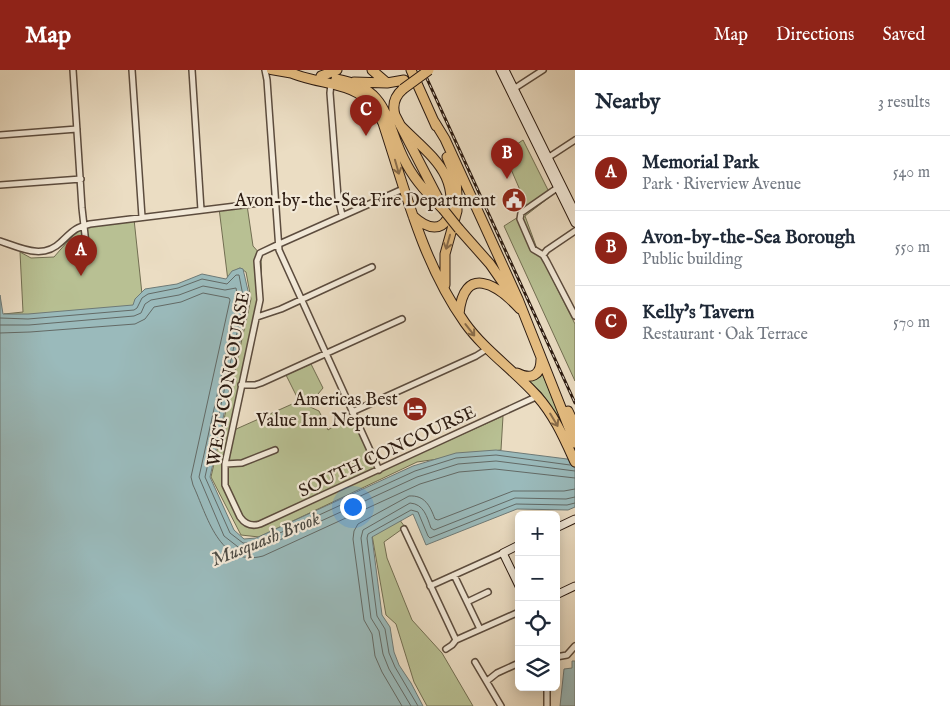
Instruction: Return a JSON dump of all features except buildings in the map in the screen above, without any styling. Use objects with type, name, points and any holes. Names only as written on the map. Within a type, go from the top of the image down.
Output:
[{"type":"highway","points":[[322,76],[337,70]]},
{"type":"highway","points":[[372,70],[387,83]]},
{"type":"highway","points":[[411,70],[434,121],[456,179],[457,211],[445,254],[445,288]]},
{"type":"highway","points":[[422,70],[403,84],[395,99],[393,108],[400,126],[444,210]]},
{"type":"highway","points":[[294,74],[322,76],[353,82],[403,84],[429,70]]},
{"type":"highway","points":[[294,74],[357,91],[368,99],[376,109],[383,123],[403,189],[424,246],[459,314],[487,349],[538,396],[572,445]]},
{"type":"highway","points":[[353,82],[372,94],[382,106],[407,166],[502,280],[522,311]]},
{"type":"highway","points":[[434,121],[445,139],[522,311],[572,445],[575,462]]},
{"type":"highway","points":[[400,126],[444,173],[452,198],[451,214],[445,222],[438,226],[426,226],[413,216]]},
{"type":"highway","points":[[459,314],[463,294],[469,287],[477,284],[485,284],[496,288],[522,311]]},
{"type":"highway","points":[[533,338],[575,426]]},
{"type":"highway","points":[[512,371],[524,377],[535,375],[539,370],[541,358]]},
{"type":"main road","points":[[271,70],[294,74]]},
{"type":"main road","points":[[500,70],[575,212]]},
{"type":"main road","points":[[506,70],[512,90]]},
{"type":"main road","points":[[546,159],[557,188],[575,223]]},
{"type":"main road","points":[[560,526],[573,520]]},
{"type":"main road","points":[[515,547],[503,553],[515,578]]},
{"type":"main road","points":[[560,593],[575,586]]},
{"type":"street","points":[[74,70],[83,225],[86,244]]},
{"type":"street","points":[[132,70],[142,217]]},
{"type":"street","points":[[192,70],[201,210]]},
{"type":"street","points":[[265,70],[278,248],[379,470]]},
{"type":"street","points":[[512,90],[543,70]]},
{"type":"street","points":[[331,84],[330,93],[338,197],[342,215]]},
{"type":"street","points":[[0,135],[77,129]]},
{"type":"street","points":[[546,159],[575,140]]},
{"type":"street","points":[[0,185],[81,179]]},
{"type":"street","points":[[557,188],[520,214],[520,219],[533,249],[542,255],[575,316]]},
{"type":"street","name":"WEST CONCOURSE","points":[[247,524],[240,517],[225,485],[225,464],[260,300],[257,261],[260,253],[278,248],[342,215],[403,189]]},
{"type":"street","points":[[0,240],[29,251],[44,252],[55,247],[70,232],[83,225],[276,201]]},
{"type":"street","points":[[542,255],[575,231]]},
{"type":"street","points":[[257,317],[281,309],[372,267]]},
{"type":"street","points":[[241,385],[261,383],[402,319]]},
{"type":"street","points":[[352,412],[476,356],[487,349]]},
{"type":"street","name":"SOUTH CONCOURSE","points":[[247,524],[253,526],[260,524],[538,396]]},
{"type":"street","points":[[225,464],[242,463],[274,450]]},
{"type":"street","points":[[404,529],[456,640]]},
{"type":"street","points":[[430,586],[503,553]]},
{"type":"street","points":[[454,575],[480,629]]},
{"type":"street","points":[[467,602],[488,592]]},
{"type":"street","points":[[446,649],[456,640],[515,614]]},
{"type":"street","points":[[560,656],[567,655],[575,646]]},
{"type":"street","points":[[475,662],[501,706]]},
{"type":"street","points":[[487,681],[497,673],[515,665]]},
{"type":"street","points":[[547,691],[547,706]]},
{"type":"green space","points":[[523,140],[551,196],[525,216],[536,246],[575,324],[575,381],[504,226],[523,214],[526,204],[504,153]]},
{"type":"green space","points":[[247,205],[253,246],[261,255],[262,295],[234,430],[299,401],[286,375],[311,364],[323,388],[308,406],[319,411],[328,430],[355,412],[381,471],[503,416],[501,450],[417,462],[259,537],[241,535],[211,477],[251,299],[246,272],[240,268],[232,272],[228,281],[219,208]]},
{"type":"green space","points":[[134,219],[142,294],[135,309],[29,319],[4,314],[23,312],[20,252],[31,258],[54,257],[81,226]]},
{"type":"green space","points":[[543,375],[559,414],[557,415],[541,392],[529,381]]},
{"type":"green space","points":[[399,519],[405,527],[384,542],[387,558],[412,620],[442,653],[473,706],[427,706],[414,682],[396,624],[386,615],[372,535]]},
{"type":"water","name":"Musquash Brook","points":[[240,268],[243,269],[249,301],[210,477],[234,530],[244,539],[256,538],[413,466],[456,453],[496,450],[575,460],[575,507],[568,510],[517,509],[426,545],[413,514],[372,537],[382,615],[390,627],[394,652],[399,665],[423,706],[0,706],[0,295],[3,314],[28,314],[133,305],[135,299],[145,289],[177,284],[202,274],[226,279],[232,271]]},
{"type":"water","points":[[572,661],[575,661],[575,706],[560,706],[564,669],[572,668]]},
{"type":"railway","points":[[423,70],[575,403]]},
{"type":"place","name":"Kelly's Tavern","points":[[366,136]]},
{"type":"place","name":"Avon-by-the-Sea Borough","points":[[507,179]]},
{"type":"place","name":"Avon-by-the-Sea Fire Department","points":[[514,200]]},
{"type":"place","name":"Memorial Park","points":[[81,276]]},
{"type":"place","name":"Americas Best Value Inn Neptune","points":[[415,409]]}]
